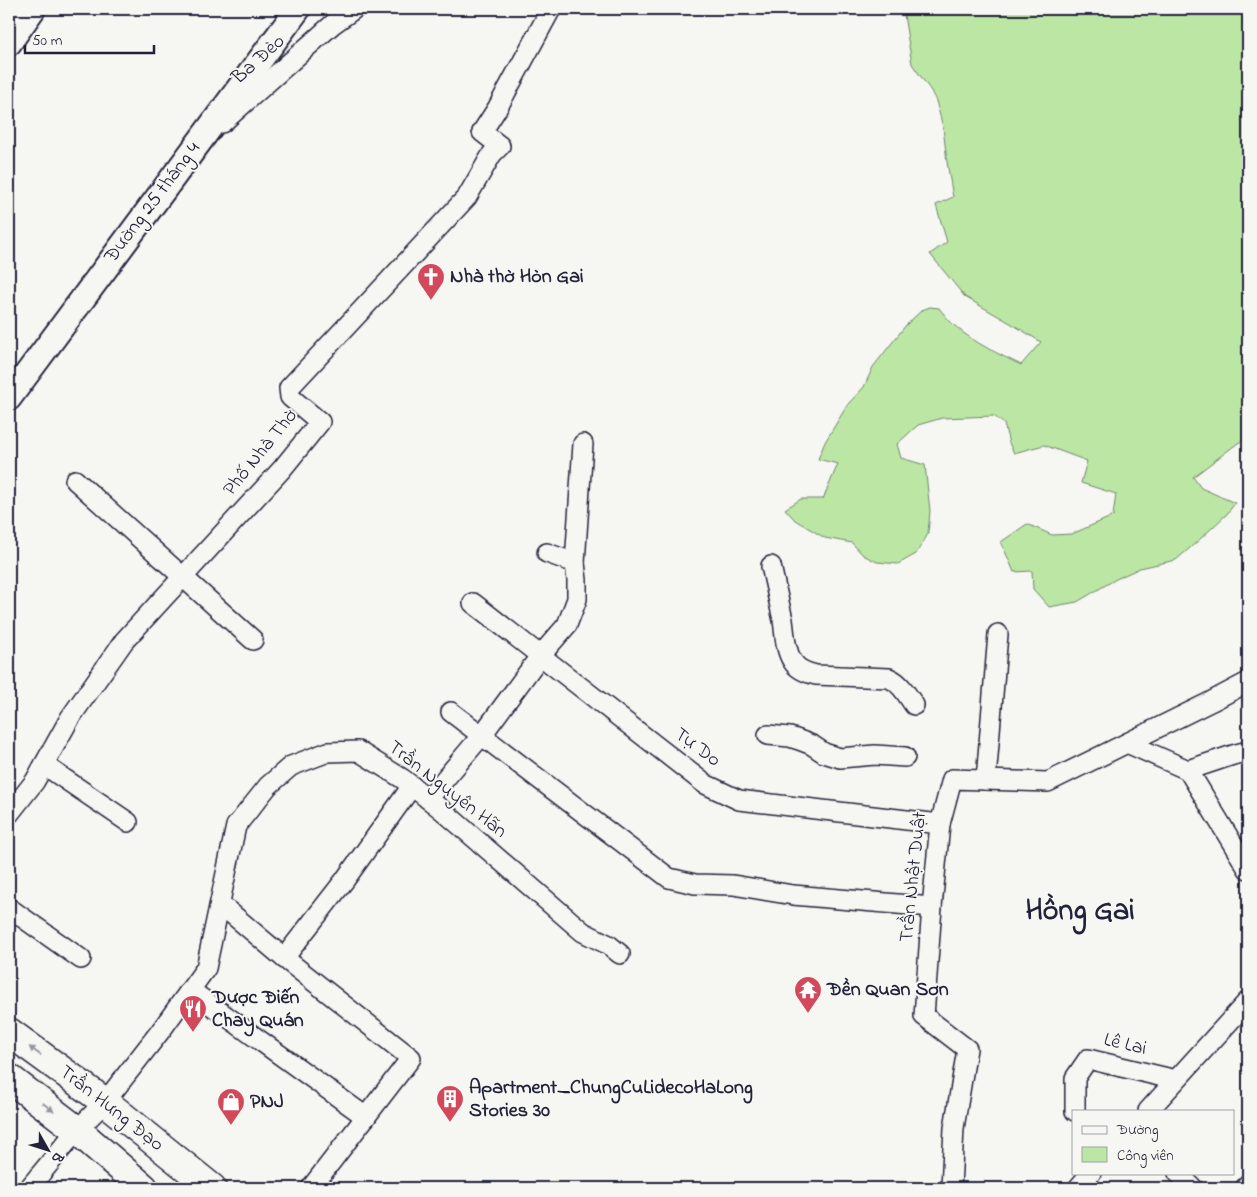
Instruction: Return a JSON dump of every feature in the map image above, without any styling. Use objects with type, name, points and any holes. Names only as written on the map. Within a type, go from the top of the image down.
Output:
[{"type":"main road","name":"Trần Hưng Đạo","points":[[9,1032],[105,1102],[212,1188]]},
{"type":"main road","name":"Trần Hưng Đạo","points":[[9,1078],[77,1130],[144,1188]]},
{"type":"street","name":"Đường 25 tháng 4","points":[[9,398],[298,9]]},
{"type":"street","name":"Ba Đèo","points":[[195,147],[333,24],[354,9]]},
{"type":"street","name":"Phố Nhà Thờ","points":[[9,814],[35,781],[70,718],[124,641],[282,469],[320,422],[290,397],[289,388],[467,197],[492,154],[500,146],[482,132],[551,9]]},
{"type":"street","points":[[9,43],[26,12]]},
{"type":"street","points":[[428,799],[482,735],[540,656],[567,625],[577,598],[575,564],[583,444]]},
{"type":"street","points":[[75,480],[253,640]]},
{"type":"street","points":[[547,553],[575,564]]},
{"type":"street","points":[[771,566],[788,651],[793,662],[800,669],[816,675],[889,678],[895,680],[900,685],[914,706]]},
{"type":"street","name":"Tự Do","points":[[473,603],[705,784],[739,800],[940,824]]},
{"type":"street","points":[[986,780],[998,634]]},
{"type":"street","name":"Trần Nhật Duật","points":[[951,1188],[954,1128],[967,1049],[924,1016],[940,824],[952,779],[1048,782],[1248,682]]},
{"type":"street","points":[[451,712],[669,878],[695,884],[733,885],[792,895],[932,906]]},
{"type":"street","points":[[768,735],[790,737],[812,745],[824,753],[840,758],[875,755],[905,757]]},
{"type":"street","points":[[1127,743],[1188,770],[1248,869]]},
{"type":"street","name":"Trần Nguyên Hãn","points":[[28,1188],[77,1130],[105,1102],[162,1029],[206,968],[236,826],[268,786],[291,766],[328,752],[358,751],[403,778],[583,932],[609,945],[620,954]]},
{"type":"street","points":[[1188,770],[1248,751]]},
{"type":"street","points":[[44,765],[128,822]]},
{"type":"street","points":[[284,958],[344,881],[412,786]]},
{"type":"street","points":[[220,904],[284,958],[410,1058],[311,1188]]},
{"type":"street","points":[[9,908],[81,959]]},
{"type":"street","points":[[190,990],[366,1117]]},
{"type":"street","points":[[1149,1110],[1248,1001]]},
{"type":"street","name":"Lê Lai","points":[[1075,1110],[1075,1078],[1088,1059],[1176,1080]]},
{"type":"street","points":[[1074,1174],[1074,1188]]},
{"type":"street","points":[[1078,1188],[1091,1174]]},
{"type":"street","points":[[1179,1174],[1193,1188]]},
{"type":"street","points":[[1245,1188],[1248,1184]]},
{"type":"green space","points":[[903,9],[1248,9],[1248,438],[1238,443],[1193,477],[1201,488],[1235,503],[1227,514],[1176,560],[1140,568],[1116,579],[1077,602],[1049,607],[1033,589],[1032,571],[1014,572],[1001,542],[1027,524],[1052,535],[1072,534],[1113,516],[1116,494],[1081,483],[1087,461],[1044,445],[1014,453],[1004,424],[994,416],[942,418],[918,425],[897,444],[901,458],[925,465],[930,511],[928,534],[916,554],[898,564],[877,562],[863,555],[852,543],[825,538],[795,520],[785,509],[801,499],[823,499],[838,464],[818,459],[825,442],[848,404],[864,387],[873,367],[906,325],[922,310],[930,307],[939,308],[953,324],[970,338],[1021,365],[1041,342],[965,297],[930,254],[947,242],[936,205],[953,197],[943,127],[936,101],[912,64]]},
{"type":"place","name":"Nhà thờ Hòn Gai","points":[[431,301]]},
{"type":"place","name":"Đền Quan Sơn","points":[[808,1014]]},
{"type":"place","name":"Dược Điến Chay Quán","points":[[193,1033]]},
{"type":"place","name":"Apartment_ChungCuLidecoHaLong Stories 30","points":[[450,1123]]},
{"type":"place","name":"PNJ","points":[[231,1126]]},
{"type":"district","name":"Hồng Gai","points":[[1080,912]]}]
